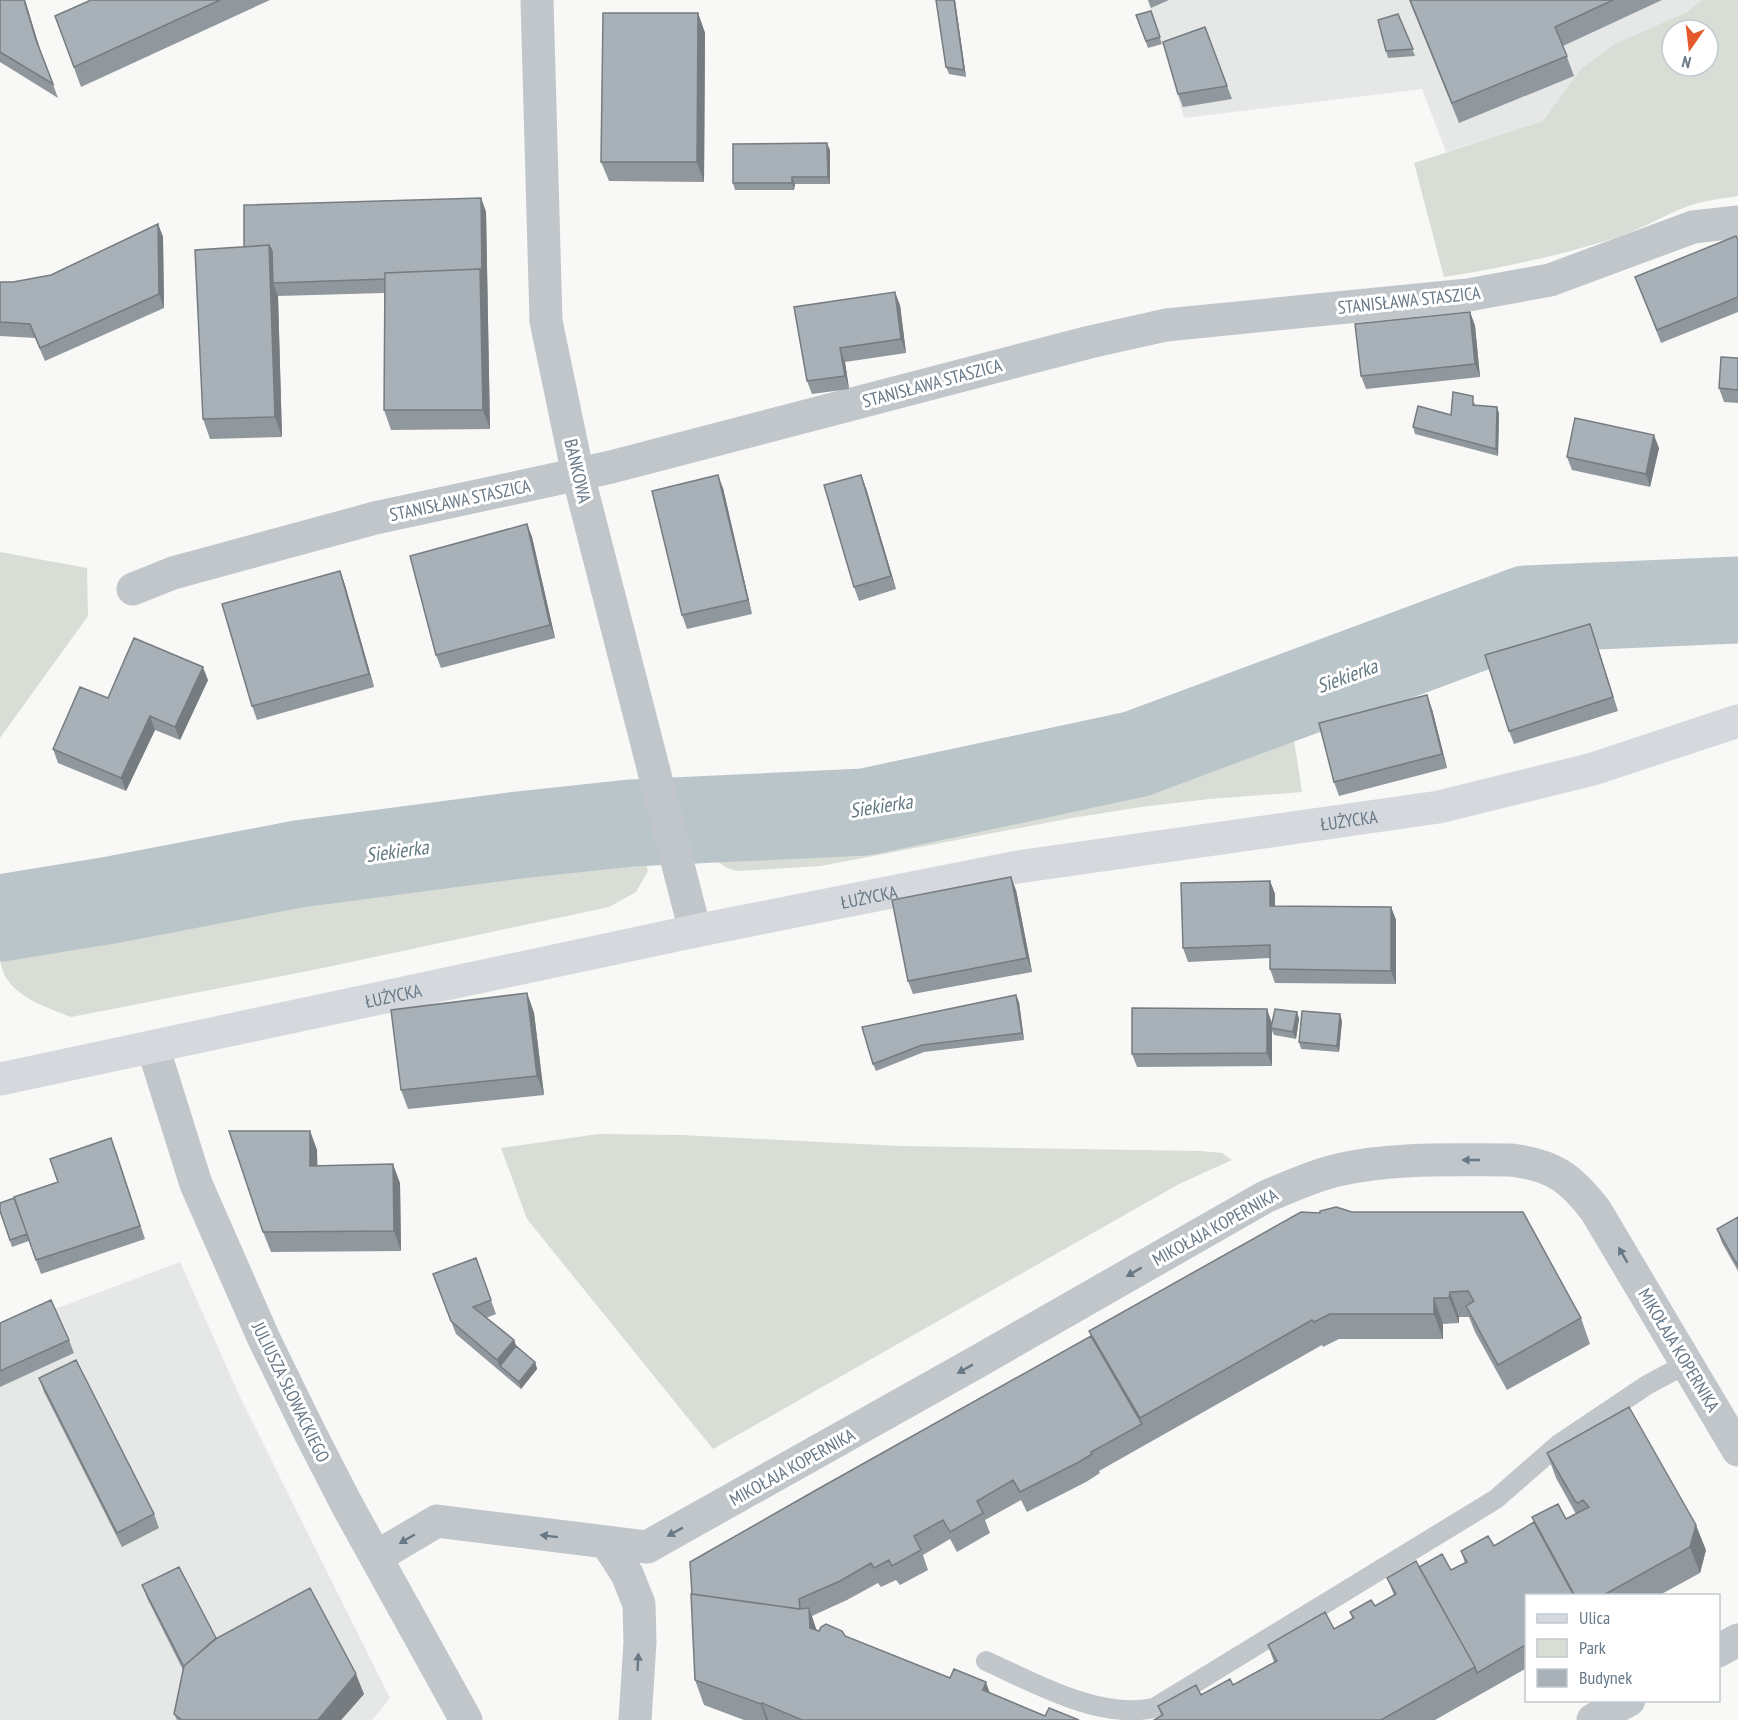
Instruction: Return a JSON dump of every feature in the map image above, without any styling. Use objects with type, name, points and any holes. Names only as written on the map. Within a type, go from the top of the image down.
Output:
[{"type":"street","name":"BANKOWA","points":[[537,0],[546,321],[578,475],[694,931]]},
{"type":"street","name":"STANISŁAWA STASZICA","points":[[133,589],[173,573],[375,518],[578,475],[1090,342],[1166,325],[1468,295],[1550,280],[1693,227],[1738,222]]},
{"type":"street","name":"ŁUŻYCKA","points":[[0,1079],[694,931],[1018,867],[1439,807],[1593,769],[1738,721]]},
{"type":"street","name":"JULIUSZA SŁOWACKIEGO","points":[[153,1047],[201,1194],[264,1340],[309,1433],[466,1720]]},
{"type":"street","name":"MIKOŁAJA KOPERNIKA","points":[[376,1557],[437,1521],[646,1547],[1265,1197],[1307,1179],[1357,1166],[1453,1160],[1511,1160],[1542,1166],[1568,1179],[1582,1191],[1596,1211],[1738,1450]]},
{"type":"street","points":[[607,1543],[627,1574],[639,1604],[640,1642],[635,1720]]},
{"type":"street","points":[[1720,1650],[1738,1640]]},
{"type":"street","points":[[1593,1720],[1627,1702]]},
{"type":"lane","points":[[986,1661],[1096,1708],[1132,1712],[1154,1708],[1496,1499],[1559,1444],[1647,1385],[1686,1364]]},
{"type":"shaded area","points":[[1147,0],[1701,0],[1676,18],[1660,18],[1660,27],[1581,69],[1543,121],[1446,152],[1422,89],[1184,118]]},
{"type":"shaded area","points":[[180,1262],[240,1397],[390,1698],[372,1720],[0,1720],[0,1332]]},
{"type":"green space","points":[[1701,0],[1738,0],[1738,196],[1691,205],[1597,244],[1510,265],[1444,277],[1414,163],[1543,121],[1581,69],[1615,44],[1660,24],[1660,78],[1720,78],[1720,18],[1674,18],[1687,12]]},
{"type":"green space","points":[[0,552],[87,568],[88,616],[0,738]]},
{"type":"green space","points":[[1289,708],[1302,792],[1141,807],[821,866],[737,871],[725,867],[719,861],[711,842],[861,827],[1065,788],[1120,774],[1167,758]]},
{"type":"green space","points":[[642,851],[648,871],[636,892],[609,907],[323,968],[71,1017],[24,996],[7,979],[2,968],[0,955],[339,898]]},
{"type":"green space","points":[[598,1134],[682,1135],[900,1146],[1200,1151],[1222,1153],[1232,1160],[1179,1184],[713,1449],[527,1219],[501,1148]]},
{"type":"building","points":[[0,0],[24,0],[53,84],[0,52]]},
{"type":"building","points":[[91,0],[220,0],[74,67],[55,16]]},
{"type":"building","points":[[936,0],[954,0],[964,70],[946,67]]},
{"type":"building","points":[[1410,0],[1613,0],[1555,27],[1567,56],[1452,103]]},
{"type":"building","points":[[1151,11],[1160,37],[1146,41],[1136,15]]},
{"type":"building","points":[[603,13],[698,13],[697,162],[601,162]]},
{"type":"building","points":[[1398,14],[1413,49],[1386,51],[1378,20]]},
{"type":"building","points":[[1205,27],[1227,86],[1178,94],[1163,42]]},
{"type":"building","points":[[827,143],[828,177],[792,177],[792,183],[733,183],[733,144]]},
{"type":"building","points":[[481,198],[482,275],[480,269],[385,273],[385,279],[273,283],[272,251],[269,245],[244,247],[244,205]]},
{"type":"building","points":[[158,224],[159,294],[40,348],[30,324],[0,322],[0,282],[51,275]]},
{"type":"building","points":[[1736,236],[1738,240],[1738,297],[1657,330],[1635,277]]},
{"type":"building","points":[[269,245],[275,417],[203,419],[195,250]]},
{"type":"building","points":[[480,269],[483,410],[384,410],[385,273]]},
{"type":"building","points":[[895,292],[901,339],[840,348],[845,376],[807,381],[794,307]]},
{"type":"building","points":[[1470,312],[1475,364],[1361,376],[1355,324]]},
{"type":"building","points":[[1721,357],[1738,358],[1738,390],[1719,388]]},
{"type":"building","points":[[1453,392],[1473,396],[1473,405],[1497,407],[1496,449],[1413,427],[1418,406],[1451,415]]},
{"type":"building","points":[[1575,418],[1654,435],[1646,474],[1567,457]]},
{"type":"building","points":[[718,475],[748,600],[682,615],[652,491]]},
{"type":"building","points":[[861,475],[891,576],[854,587],[824,485]]},
{"type":"building","points":[[527,524],[550,625],[436,655],[410,556]]},
{"type":"building","points":[[340,571],[369,674],[252,706],[222,604]]},
{"type":"building","points":[[1590,624],[1613,697],[1509,731],[1485,655]]},
{"type":"building","points":[[134,638],[203,667],[175,727],[150,716],[121,778],[53,749],[80,687],[108,698]]},
{"type":"building","points":[[1427,695],[1442,754],[1334,782],[1319,723]]},
{"type":"building","points":[[1011,877],[1027,958],[908,981],[892,900]]},
{"type":"building","points":[[1270,881],[1270,906],[1391,907],[1391,971],[1270,969],[1270,945],[1183,948],[1181,883]]},
{"type":"building","points":[[527,993],[537,1076],[401,1090],[391,1010]]},
{"type":"building","points":[[1016,995],[1022,1033],[922,1045],[873,1064],[862,1027]]},
{"type":"building","points":[[1132,1008],[1267,1009],[1267,1053],[1132,1054]]},
{"type":"building","points":[[1275,1009],[1297,1012],[1293,1032],[1271,1028]]},
{"type":"building","points":[[1302,1011],[1340,1014],[1337,1046],[1299,1042]]},
{"type":"building","points":[[229,1131],[310,1131],[310,1166],[393,1164],[394,1231],[263,1232]]},
{"type":"building","points":[[111,1138],[140,1226],[36,1260],[14,1197],[58,1182],[50,1159]]},
{"type":"building","points":[[14,1198],[27,1234],[10,1240],[0,1211],[0,1203]]},
{"type":"building","points":[[1336,1207],[1352,1212],[1523,1212],[1581,1318],[1498,1365],[1466,1306],[1474,1301],[1468,1291],[1450,1292],[1449,1298],[1434,1298],[1434,1314],[1330,1314],[1314,1322],[1312,1320],[1140,1418],[1089,1331],[1301,1212],[1320,1213],[1320,1211]]},
{"type":"building","points":[[1738,1217],[1738,1266],[1717,1229]]},
{"type":"building","points":[[476,1258],[491,1300],[473,1307],[514,1340],[497,1360],[451,1321],[433,1274]]},
{"type":"building","points":[[51,1300],[69,1340],[0,1371],[0,1323]]},
{"type":"building","points":[[1091,1336],[1142,1424],[1091,1452],[1092,1454],[1079,1462],[1020,1492],[1013,1480],[977,1501],[983,1513],[950,1532],[943,1520],[914,1536],[921,1550],[892,1566],[889,1560],[874,1568],[871,1563],[840,1581],[799,1599],[800,1609],[692,1594],[690,1562]]},
{"type":"building","points":[[516,1346],[535,1362],[519,1382],[500,1366]]},
{"type":"building","points":[[76,1360],[154,1514],[117,1533],[39,1378]]},
{"type":"building","points":[[1629,1407],[1696,1525],[1690,1547],[1606,1594],[1574,1594],[1532,1517],[1558,1504],[1566,1519],[1589,1507],[1583,1500],[1578,1503],[1575,1501],[1547,1453]]},
{"type":"building","points":[[1534,1522],[1573,1594],[1525,1594],[1525,1645],[1477,1673],[1419,1567],[1442,1554],[1451,1570],[1467,1562],[1461,1551],[1488,1536],[1494,1546]]},
{"type":"building","points":[[1416,1561],[1475,1667],[1381,1720],[1154,1720],[1163,1715],[1158,1706],[1196,1685],[1201,1695],[1230,1679],[1233,1685],[1277,1661],[1268,1645],[1325,1612],[1334,1629],[1354,1618],[1350,1612],[1371,1600],[1375,1606],[1396,1594],[1387,1578]]},
{"type":"building","points":[[179,1567],[216,1638],[184,1667],[142,1585]]},
{"type":"building","points":[[310,1588],[356,1674],[318,1720],[182,1720],[174,1714],[184,1666],[217,1638]]},
{"type":"building","points":[[691,1594],[799,1609],[809,1608],[810,1628],[819,1631],[826,1624],[842,1631],[845,1636],[950,1678],[954,1669],[986,1682],[983,1690],[1045,1716],[1049,1708],[1079,1720],[802,1720],[762,1703],[695,1680]]},
{"type":"waterway","name":"Siekierka","points":[[0,918],[111,900],[298,864],[519,835],[631,823],[865,812],[1136,754],[1526,609],[1738,600]]}]
